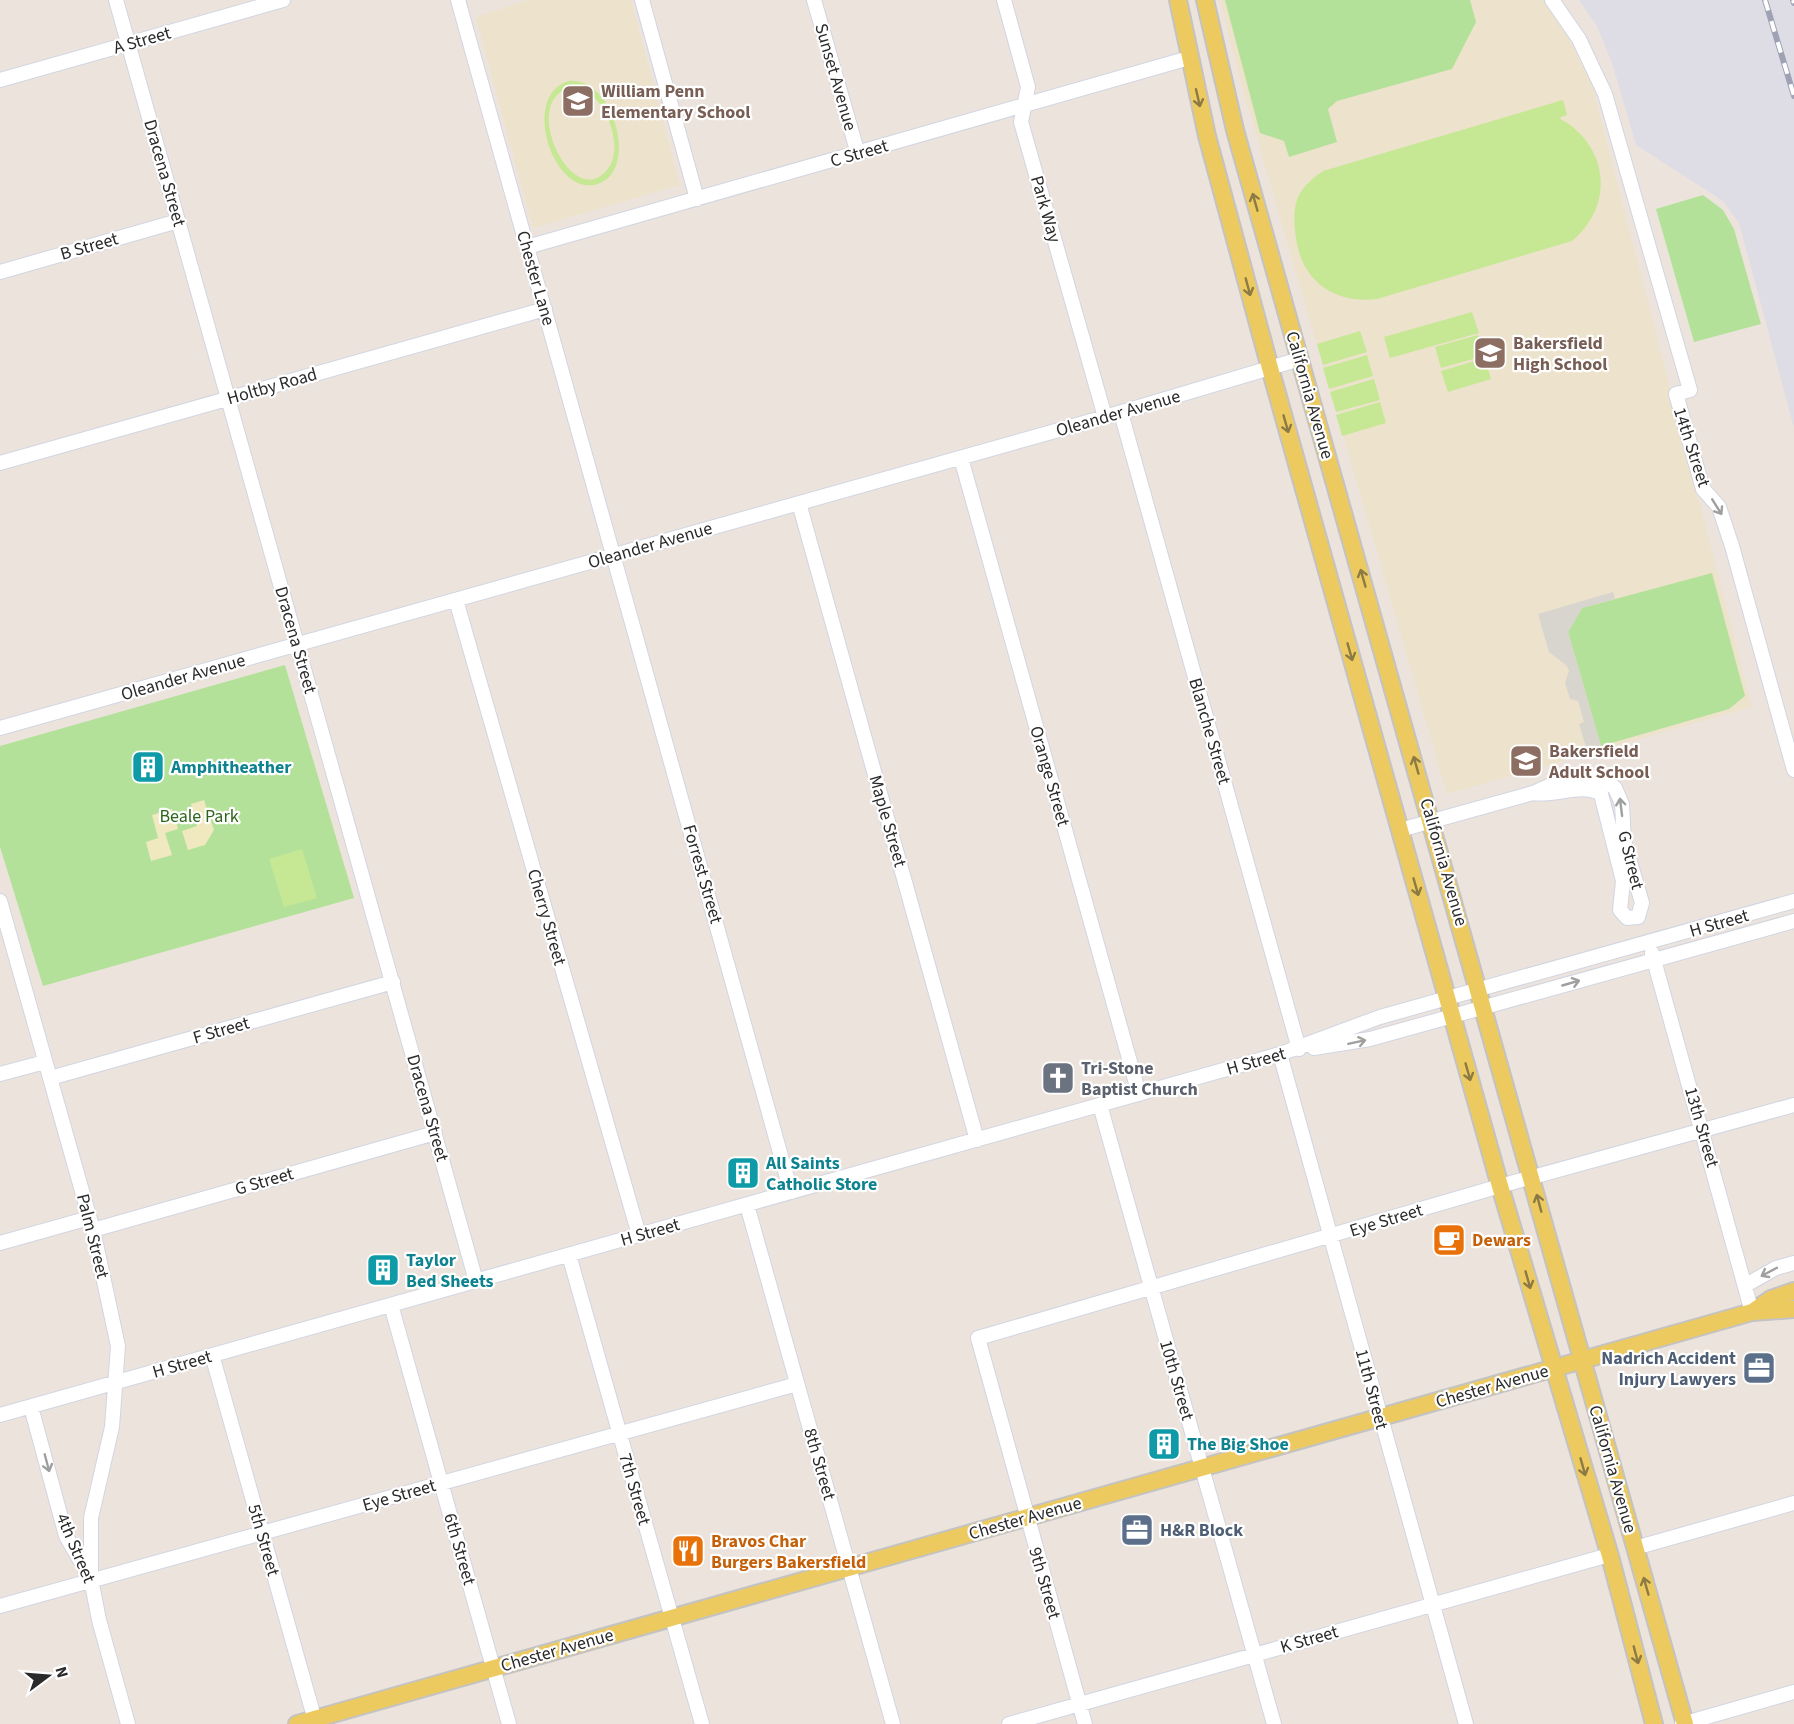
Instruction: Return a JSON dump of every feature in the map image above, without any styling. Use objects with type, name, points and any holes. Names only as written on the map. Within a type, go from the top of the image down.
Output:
[{"type":"main road","name":"California Avenue","points":[[1178,0],[1207,136],[1270,368],[1500,1186],[1609,1555],[1654,1724]]},
{"type":"main road","name":"California Avenue","points":[[1205,0],[1235,130],[1485,1007],[1684,1724]]},
{"type":"main road","name":"Chester Avenue","points":[[1752,1312],[1771,1299],[1794,1291]]},
{"type":"main road","name":"Chester Avenue","points":[[297,1724],[315,1721],[493,1668],[1752,1312],[1794,1309]]},
{"type":"street","name":"Dracena Street","points":[[116,0],[476,1281]]},
{"type":"street","name":"A Street","points":[[0,80],[284,0]]},
{"type":"street","name":"Chester Lane","points":[[458,0],[614,555]]},
{"type":"street","points":[[642,0],[697,199]]},
{"type":"street","name":"Sunset Avenue","points":[[814,0],[858,154]]},
{"type":"street","name":"Park Way","points":[[1004,0],[1028,87],[1021,122],[1105,417]]},
{"type":"street","name":"14th Street","points":[[1552,0],[1591,60],[1605,94],[1690,390],[1676,394],[1703,489],[1719,507],[1732,546],[1794,770]]},
{"type":"street","name":"C Street","points":[[527,247],[1189,58]]},
{"type":"street","name":"B Street","points":[[0,272],[178,221]]},
{"type":"street","name":"Holtby Road","points":[[0,463],[545,309]]},
{"type":"street","name":"Oleander Avenue","points":[[0,728],[961,458],[1300,359]]},
{"type":"street","name":"Blanche Street","points":[[1121,412],[1299,1048]]},
{"type":"street","name":"Orange Street","points":[[961,458],[1139,1094]]},
{"type":"street","name":"Maple Street","points":[[799,503],[977,1140]]},
{"type":"street","name":"Forrest Street","points":[[614,555],[791,1192]]},
{"type":"street","name":"Cherry Street","points":[[456,600],[639,1235]]},
{"type":"street","name":"G Street","points":[[1401,830],[1533,794],[1561,780],[1574,777],[1598,778],[1615,788],[1622,804],[1624,841],[1642,903],[1638,917],[1628,918],[1620,910],[1623,881],[1601,794],[1590,790],[1549,795],[1533,794]]},
{"type":"street","name":"Palm Street","points":[[0,901],[91,1224],[116,1328],[118,1346],[112,1428],[91,1518],[91,1579]]},
{"type":"street","name":"H Street","points":[[0,1415],[1280,1054],[1380,1017],[1794,901]]},
{"type":"street","points":[[1750,933],[1794,912]]},
{"type":"street","name":"H Street","points":[[1299,1048],[1354,1042],[1794,921]]},
{"type":"street","name":"13th Street","points":[[1649,942],[1752,1312]]},
{"type":"street","name":"F Street","points":[[50,1078],[393,982]]},
{"type":"street","name":"11th Street","points":[[1280,1054],[1379,1418],[1466,1724]]},
{"type":"street","points":[[0,1074],[45,1062]]},
{"type":"street","name":"10th Street","points":[[1100,1105],[1274,1724]]},
{"type":"street","name":"Eye Street","points":[[978,1338],[1150,1286],[1500,1186],[1794,1105]]},
{"type":"street","name":"G Street","points":[[0,1243],[91,1224],[435,1133]]},
{"type":"street","name":"8th Street","points":[[747,1204],[893,1724]]},
{"type":"street","name":"7th Street","points":[[569,1255],[702,1724]]},
{"type":"street","points":[[1746,1285],[1776,1268],[1794,1263]]},
{"type":"street","name":"6th Street","points":[[391,1305],[509,1724]]},
{"type":"street","name":"9th Street","points":[[978,1338],[1085,1724]]},
{"type":"street","name":"5th Street","points":[[212,1355],[315,1721]]},
{"type":"street","name":"Eye Street","points":[[0,1606],[797,1384]]},
{"type":"street","name":"4th Street","points":[[31,1407],[66,1536],[91,1579],[99,1620],[128,1724]]},
{"type":"street","points":[[1635,1548],[1794,1503]]},
{"type":"street","name":"K Street","points":[[1009,1724],[1609,1555]]},
{"type":"street","points":[[1684,1724],[1794,1692]]},
{"type":"shaded area","name":"William Penn Elementary School","points":[[528,0],[631,0],[680,185],[533,228],[476,17]]},
{"type":"shaded area","name":"Bakersfield High School","points":[[1220,0],[1542,0],[1546,4],[1568,37],[1592,85],[1752,707],[1447,794],[1239,76]]},
{"type":"shaded area","points":[[1579,0],[1794,0],[1794,428],[1739,223],[1723,201],[1636,145],[1612,63],[1597,26]]},
{"type":"shaded area","points":[[1613,592],[1615,599],[1582,608],[1568,632],[1601,746],[1587,750],[1579,724],[1584,722],[1578,701],[1570,699],[1565,683],[1569,671],[1567,666],[1549,652],[1538,614]]},
{"type":"green space","points":[[1225,0],[1470,0],[1476,22],[1452,69],[1337,101],[1328,109],[1337,142],[1289,157],[1284,141],[1260,133]]},
{"type":"green space","points":[[569,81],[585,84],[599,94],[610,109],[619,147],[616,164],[608,178],[594,185],[579,183],[565,174],[555,159],[547,141],[544,122],[547,104],[555,90]],"holes":[[[573,87],[584,90],[602,107],[613,132],[613,157],[609,167],[595,179],[581,178],[567,167],[556,150],[550,131],[549,111],[556,96]]]},
{"type":"green space","points":[[1563,100],[1567,115],[1559,118],[1576,130],[1588,144],[1596,159],[1600,176],[1600,193],[1595,210],[1586,226],[1572,241],[1377,299],[1347,298],[1334,293],[1323,287],[1305,267],[1296,238],[1295,207],[1303,189],[1323,171]]},
{"type":"green space","points":[[1703,195],[1723,210],[1734,229],[1761,324],[1694,342],[1656,209]]},
{"type":"green space","points":[[1472,312],[1479,333],[1390,358],[1384,337]]},
{"type":"green space","points":[[1360,331],[1367,352],[1323,365],[1317,344]]},
{"type":"green space","points":[[1478,335],[1484,356],[1441,368],[1435,347]]},
{"type":"green space","points":[[1367,355],[1373,376],[1329,389],[1323,368]]},
{"type":"green space","points":[[1485,358],[1491,379],[1448,392],[1441,371]]},
{"type":"green space","points":[[1374,379],[1380,400],[1336,412],[1330,392]]},
{"type":"green space","points":[[1380,402],[1386,423],[1342,436],[1336,415]]},
{"type":"green space","points":[[1712,573],[1745,696],[1729,709],[1601,746],[1568,632],[1582,608]]},
{"type":"green space","name":"Beale Park","points":[[285,665],[354,898],[43,986],[0,847],[0,746]]},
{"type":"green space","points":[[302,849],[317,898],[284,907],[269,859]]},
{"type":"sand","points":[[204,800],[214,830],[205,845],[188,850],[182,831],[197,826],[191,804]]},
{"type":"sand","points":[[172,809],[178,829],[165,833],[172,855],[151,861],[146,842],[158,838],[152,815]]},
{"type":"railway","points":[[1765,0],[1794,96]]},
{"type":"place","name":"William Penn Elementary School","points":[[578,101]]},
{"type":"place","name":"Bakersfield High School","points":[[1490,353]]},
{"type":"place","name":"Bakersfield Adult School","points":[[1526,761]]},
{"type":"place","name":"Amphitheather","points":[[148,767]]},
{"type":"place","name":"Tri-Stone Baptist Church","points":[[1058,1078]]},
{"type":"place","name":"All Saints Catholic Store","points":[[743,1173]]},
{"type":"place","name":"Dewars","points":[[1449,1240]]},
{"type":"place","name":"Taylor Bed Sheets","points":[[383,1270]]},
{"type":"place","name":"Nadrich Accident Injury Lawyers","points":[[1759,1368]]},
{"type":"place","name":"The Big Shoe","points":[[1164,1444]]},
{"type":"place","name":"H&R Block","points":[[1137,1530]]},
{"type":"place","name":"Bravos Char Burgers Bakersfield","points":[[688,1551]]}]
